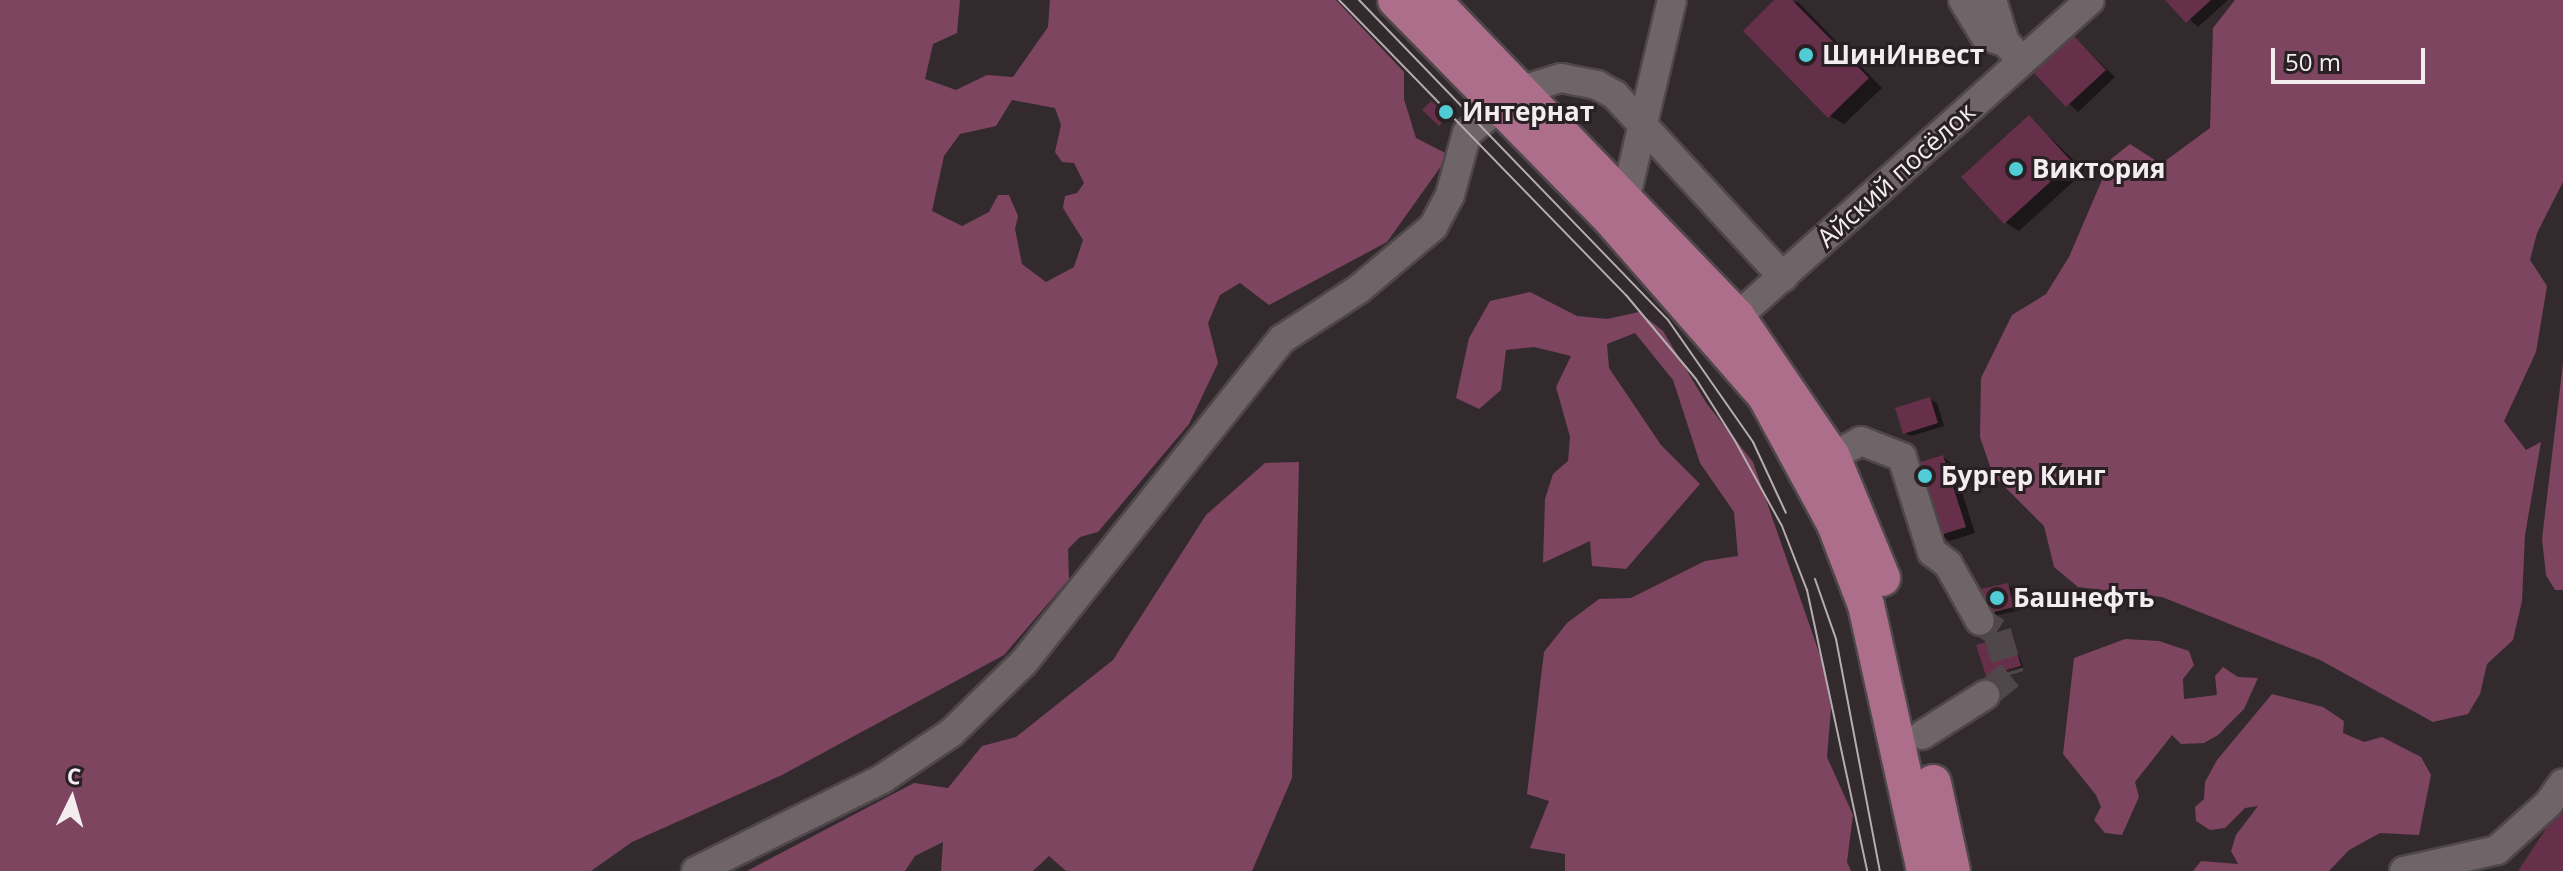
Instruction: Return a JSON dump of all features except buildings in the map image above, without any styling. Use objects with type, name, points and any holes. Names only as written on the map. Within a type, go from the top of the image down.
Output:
[{"type":"main road","points":[[1396,0],[1521,93],[1765,395],[1801,454],[1866,605],[1925,871]]},
{"type":"main road","points":[[1432,0],[1626,196],[1737,317],[1832,457],[1891,604],[1952,871]]},
{"type":"street","points":[[1626,196],[1646,128],[1672,0]]},
{"type":"street","points":[[1963,0],[1985,36],[2014,51]]},
{"type":"street","points":[[1992,0],[2014,51]]},
{"type":"street","name":"Айский посёлок","points":[[1737,317],[1783,277],[2014,51],[2090,0]]},
{"type":"street","points":[[696,871],[882,779],[951,733],[1031,653],[1282,339],[1359,289],[1433,227],[1450,195],[1461,142],[1521,93],[1561,78],[1597,85],[1615,95],[1783,277]]},
{"type":"street","points":[[1832,457],[1861,441],[1902,457],[1932,552],[1948,564],[1980,621]]},
{"type":"street","points":[[1922,735],[1985,695]]},
{"type":"street","points":[[2404,871],[2497,850],[2549,803],[2563,783]]},
{"type":"shaded area","points":[[0,0],[960,0],[957,33],[933,44],[925,79],[956,90],[987,75],[1013,77],[1048,27],[1050,0],[1336,0],[1404,72],[1404,99],[1416,138],[1449,155],[1387,242],[1269,305],[1240,283],[1220,295],[1208,323],[1218,363],[1189,424],[1098,532],[1080,537],[1068,549],[1069,579],[1004,655],[782,775],[632,842],[591,871],[0,871]],"holes":[[[1012,100],[1055,108],[1061,125],[1055,152],[1062,162],[1074,163],[1084,183],[1077,193],[1065,196],[1063,208],[1083,240],[1074,267],[1046,282],[1022,264],[1015,229],[1018,216],[1009,195],[998,195],[989,212],[962,226],[932,211],[944,156],[960,134],[996,126]]]},
{"type":"shaded area","points":[[2235,0],[2563,0],[2563,182],[2537,233],[2530,260],[2547,286],[2536,352],[2504,421],[2526,450],[2541,442],[2525,535],[2522,601],[2513,640],[2487,664],[2480,694],[2468,714],[2433,722],[2320,660],[2162,597],[2078,587],[2054,567],[2044,526],[1993,475],[1980,437],[1981,378],[2012,315],[2046,294],[2069,257],[2111,159],[2130,144],[2161,164],[2210,128],[2213,28]]},
{"type":"shaded area","points":[[1530,292],[1577,316],[1607,319],[1639,312],[1663,331],[1707,404],[1753,462],[1823,664],[1831,708],[1827,757],[1853,815],[1847,862],[1851,871],[1565,871],[1565,854],[1530,848],[1549,801],[1527,794],[1544,652],[1567,623],[1599,599],[1631,598],[1705,561],[1738,556],[1734,512],[1700,463],[1673,380],[1635,333],[1607,344],[1609,368],[1661,445],[1700,484],[1626,569],[1592,566],[1590,541],[1543,563],[1545,499],[1553,474],[1568,461],[1570,437],[1556,387],[1571,356],[1534,347],[1506,350],[1501,390],[1479,409],[1456,398],[1469,338],[1490,301]]},
{"type":"shaded area","points":[[2563,363],[2563,590],[2555,590],[2546,575],[2542,539]]},
{"type":"shaded area","points":[[1299,462],[1292,778],[1252,871],[1066,871],[1049,856],[1033,871],[941,871],[943,842],[915,856],[905,871],[747,871],[914,783],[948,788],[982,746],[1016,737],[1113,660],[1206,515],[1265,463]]},
{"type":"shaded area","points":[[2125,639],[2159,641],[2189,651],[2194,665],[2183,679],[2184,699],[2217,695],[2215,676],[2223,667],[2238,677],[2258,678],[2244,709],[2218,735],[2204,743],[2181,744],[2172,735],[2135,782],[2139,797],[2122,835],[2105,833],[2094,820],[2101,807],[2096,795],[2063,754],[2074,658]]},
{"type":"shaded area","points":[[2272,694],[2323,707],[2344,721],[2343,733],[2364,742],[2382,737],[2421,757],[2431,775],[2419,835],[2380,833],[2349,850],[2329,871],[2193,871],[2201,861],[2238,864],[2231,851],[2236,835],[2258,806],[2245,808],[2225,828],[2210,830],[2196,821],[2195,807],[2204,799],[2205,782],[2217,760]]},
{"type":"tunnel","points":[[1980,621],[1997,632],[2010,675],[1985,695]]},
{"type":"tram line","points":[[1339,0],[1626,295],[1696,379],[1734,439],[1782,526],[1807,590],[1867,871]]},
{"type":"tram line","points":[[1359,0],[1668,320],[1753,442],[1786,513]]},
{"type":"tram line","points":[[1815,579],[1836,639],[1880,871]]},
{"type":"place","name":"ШинИнвест","points":[[1806,55]]},
{"type":"place","name":"Интернат","points":[[1446,112]]},
{"type":"place","name":"Виктория","points":[[2016,169]]},
{"type":"place","name":"Бургер Кинг","points":[[1925,476]]},
{"type":"place","name":"Башнефть","points":[[1997,598]]}]
